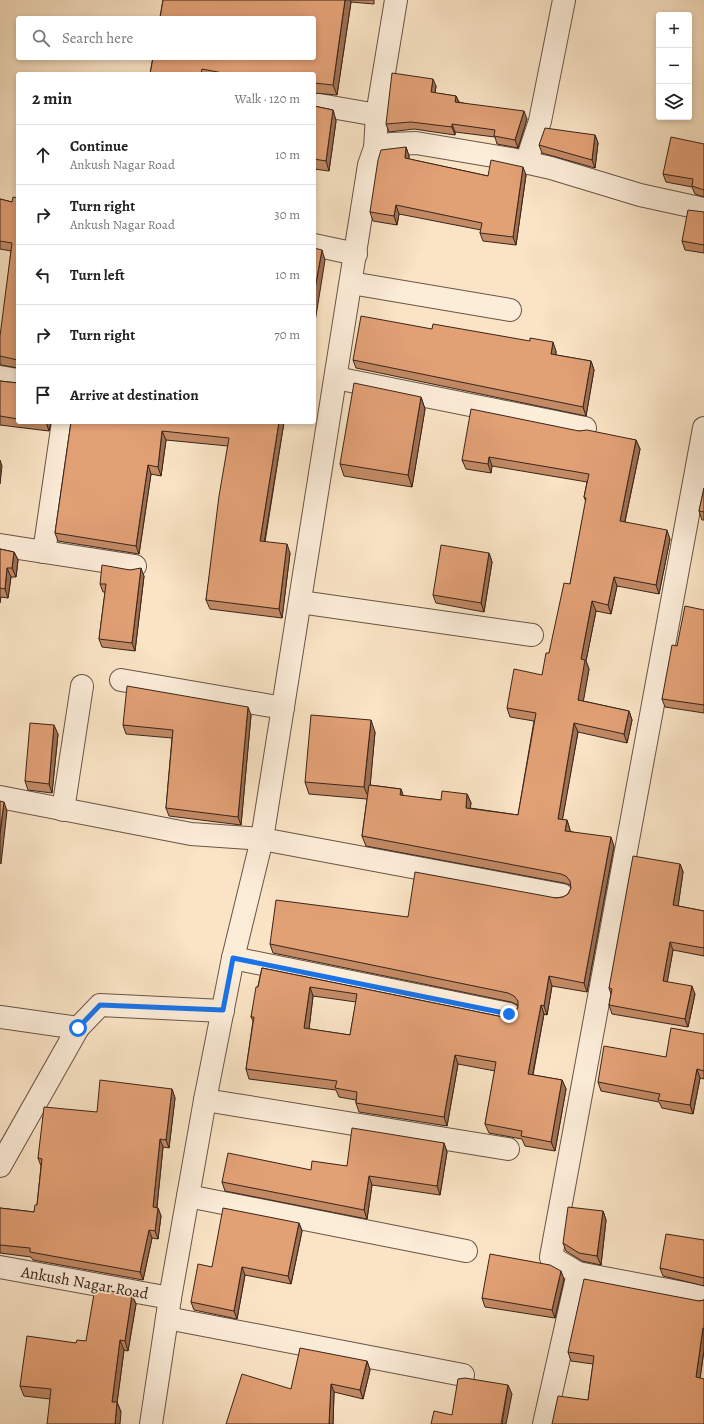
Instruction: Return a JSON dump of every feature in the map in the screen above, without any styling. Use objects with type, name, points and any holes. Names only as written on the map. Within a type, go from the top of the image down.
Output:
[{"type":"street","points":[[151,1424],[168,1308],[205,1100],[233,958],[262,840],[300,602],[328,391],[351,284],[369,165],[375,148],[378,115],[396,0]]},
{"type":"street","points":[[526,163],[540,120],[564,0]]},
{"type":"street","points":[[316,104],[378,115]]},
{"type":"street","points":[[375,148],[390,144],[416,143],[526,163],[551,168],[640,195],[704,209]]},
{"type":"street","points":[[316,245],[356,254]]},
{"type":"street","points":[[351,284],[510,310]]},
{"type":"street","points":[[0,377],[16,380]]},
{"type":"street","points":[[328,391],[585,428]]},
{"type":"street","points":[[44,552],[62,424]]},
{"type":"street","points":[[704,428],[551,1257],[578,1273],[704,1297]]},
{"type":"street","points":[[0,545],[135,566]]},
{"type":"street","points":[[300,602],[532,636]]},
{"type":"street","points":[[122,680],[283,708]]},
{"type":"street","points":[[63,810],[82,686]]},
{"type":"street","points":[[0,797],[191,834],[262,840],[562,895]]},
{"type":"street","points":[[233,958],[509,1014]]},
{"type":"street","points":[[0,1166],[6,1145],[78,1028],[100,1005],[223,1010]]},
{"type":"street","points":[[0,1017],[78,1028]]},
{"type":"street","points":[[205,1100],[508,1149]]},
{"type":"street","points":[[188,1196],[466,1251]]},
{"type":"street","name":"Ankush Nagar Road","points":[[0,1267],[168,1308],[463,1375]]},
{"type":"street","points":[[544,1424],[578,1273]]},
{"type":"building","points":[[163,0],[345,0],[333,85],[316,83],[316,72],[218,72],[202,69],[201,72],[150,72],[153,60],[316,60],[316,16],[160,16]]},
{"type":"building","points":[[392,73],[433,79],[431,92],[456,96],[455,102],[524,111],[515,140],[494,136],[495,130],[452,124],[452,127],[411,122],[386,124]]},
{"type":"building","points":[[316,106],[333,110],[326,161],[316,159]]},
{"type":"building","points":[[545,128],[595,135],[592,160],[539,145]]},
{"type":"building","points":[[671,137],[704,144],[704,190],[692,186],[693,179],[663,174]]},
{"type":"building","points":[[406,147],[405,158],[488,176],[491,160],[523,167],[513,237],[480,233],[482,223],[396,205],[394,216],[370,212],[378,160],[381,150]]},
{"type":"building","points":[[13,197],[16,198],[16,360],[0,356],[0,336],[12,243],[0,241],[0,199],[12,202]]},
{"type":"building","points":[[688,210],[704,212],[704,245],[682,241]]},
{"type":"building","points":[[316,248],[322,250],[316,283]]},
{"type":"building","points":[[361,316],[432,329],[433,324],[530,341],[530,338],[553,342],[551,354],[591,361],[583,407],[353,360]]},
{"type":"building","points":[[0,381],[16,383],[16,419],[0,416]]},
{"type":"building","points":[[354,383],[421,397],[408,475],[340,464]]},
{"type":"building","points":[[471,409],[579,431],[587,430],[636,440],[620,521],[667,530],[656,585],[614,577],[608,605],[592,601],[581,659],[585,660],[578,700],[629,711],[624,734],[574,723],[558,819],[567,820],[565,831],[611,837],[584,983],[549,976],[544,1006],[541,1005],[528,1074],[562,1080],[551,1142],[521,1136],[522,1131],[485,1124],[496,1062],[455,1055],[444,1117],[356,1103],[357,1092],[335,1088],[337,1081],[246,1069],[254,1017],[251,1017],[256,987],[258,987],[262,968],[503,1017],[509,1017],[515,1013],[518,1007],[518,1001],[514,996],[508,993],[270,944],[276,900],[408,917],[415,872],[556,898],[563,897],[568,894],[571,888],[570,881],[566,876],[561,874],[362,836],[369,785],[401,789],[400,795],[441,800],[442,791],[467,794],[466,808],[518,815],[536,713],[507,708],[514,669],[542,675],[546,653],[549,653],[564,583],[570,584],[589,474],[489,457],[488,464],[462,460]],"holes":[[[310,987],[357,994],[350,1035],[304,1028]]]},
{"type":"building","points":[[71,424],[279,424],[260,541],[287,544],[279,609],[206,600],[219,496],[229,438],[162,431],[158,467],[148,465],[136,546],[55,533]]},
{"type":"building","points":[[704,488],[704,512],[699,511]]},
{"type":"building","points":[[441,545],[489,553],[481,603],[433,595]]},
{"type":"building","points":[[0,549],[14,552],[12,568],[7,568],[5,589],[0,588]]},
{"type":"building","points":[[102,565],[130,570],[141,568],[132,643],[99,639],[106,584],[100,584]]},
{"type":"building","points":[[685,606],[704,610],[704,705],[662,699],[672,645],[677,646]]},
{"type":"building","points":[[127,686],[248,707],[238,817],[166,808],[173,730],[123,725]]},
{"type":"building","points":[[311,715],[371,720],[364,787],[305,782]]},
{"type":"building","points":[[30,723],[54,725],[49,784],[25,781]]},
{"type":"building","points":[[0,801],[4,802],[0,833]]},
{"type":"building","points":[[633,856],[680,864],[673,905],[704,911],[704,948],[670,942],[663,981],[692,986],[685,1019],[609,1005],[612,989],[609,988]]},
{"type":"building","points":[[671,1028],[704,1034],[704,1071],[697,1069],[690,1105],[658,1100],[660,1094],[598,1082],[604,1046],[666,1057]]},
{"type":"building","points":[[100,1080],[172,1089],[166,1140],[160,1139],[153,1207],[158,1208],[155,1231],[149,1230],[140,1272],[30,1252],[30,1248],[0,1245],[0,1208],[34,1212],[35,1205],[37,1205],[42,1159],[38,1158],[44,1107],[97,1112]]},
{"type":"building","points":[[352,1128],[444,1143],[437,1186],[369,1176],[364,1210],[222,1182],[228,1153],[311,1170],[312,1161],[347,1166]]},
{"type":"building","points":[[568,1207],[603,1211],[597,1256],[579,1253],[563,1243]]},
{"type":"building","points":[[223,1208],[299,1223],[288,1276],[242,1267],[234,1311],[191,1302],[198,1264],[212,1267]]},
{"type":"building","points":[[666,1234],[704,1240],[704,1278],[660,1268]]},
{"type":"building","points":[[490,1254],[550,1265],[561,1271],[552,1310],[482,1298]]},
{"type":"building","points":[[584,1279],[699,1301],[704,1300],[704,1328],[696,1377],[704,1379],[704,1424],[552,1424],[558,1396],[588,1400],[594,1356],[568,1352]]},
{"type":"building","points":[[95,1288],[132,1295],[125,1341],[120,1340],[112,1402],[117,1402],[115,1424],[47,1424],[51,1389],[20,1386],[27,1336],[76,1343],[77,1340],[86,1341]]},
{"type":"building","points":[[300,1348],[367,1361],[360,1390],[331,1384],[329,1424],[226,1424],[242,1374],[291,1389]]},
{"type":"building","points":[[465,1378],[508,1385],[501,1424],[431,1424],[434,1411],[452,1415],[458,1379]]},
{"type":"route","points":[[78,1028],[100,1005],[223,1010],[233,958],[509,1014]]}]
